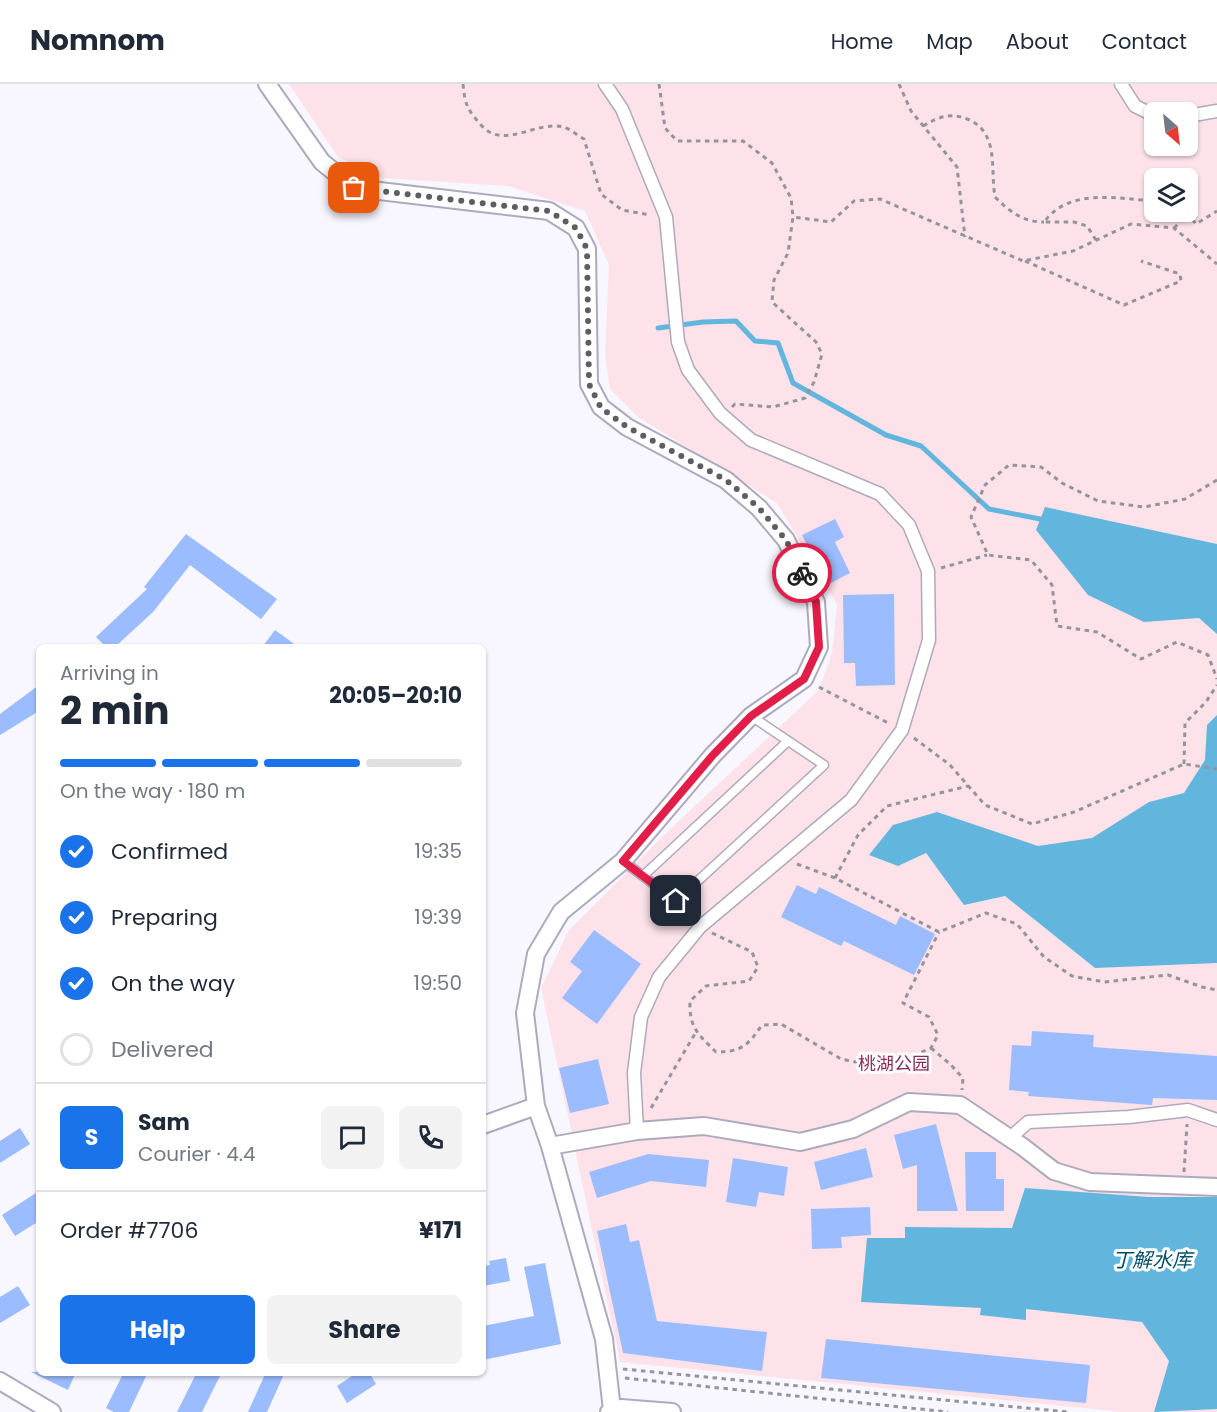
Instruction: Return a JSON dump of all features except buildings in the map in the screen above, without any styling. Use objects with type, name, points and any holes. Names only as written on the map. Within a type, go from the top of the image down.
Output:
[{"type":"street","points":[[267,84],[322,162],[354,188],[549,211],[576,228],[587,249],[589,384],[601,408],[627,427],[726,480],[759,508],[786,540],[816,602],[819,647],[804,679],[751,716],[713,755],[623,861],[561,912],[536,954],[525,1013],[536,1106],[550,1146],[604,1339],[610,1411],[621,1408],[672,1412]]},
{"type":"street","points":[[605,84],[622,109],[666,217],[678,342],[688,370],[720,413],[751,440],[880,494],[909,525],[928,571],[929,640],[902,730],[851,800],[700,927],[659,977],[641,1017],[634,1073],[637,1131]]},
{"type":"street","points":[[1121,84],[1135,106],[1144,110]]},
{"type":"street","points":[[1198,114],[1217,111]]},
{"type":"street","points":[[550,1146],[637,1131],[704,1126],[800,1142],[853,1129],[909,1102],[960,1106],[1010,1138],[1054,1171],[1090,1182],[1217,1187]]},
{"type":"street","points":[[486,1124],[536,1106]]},
{"type":"street","points":[[1010,1138],[1028,1122],[1128,1117],[1188,1110],[1217,1120]]},
{"type":"street","points":[[0,1381],[52,1412]]},
{"type":"lane","points":[[623,861],[676,901],[824,765],[751,716]]},
{"type":"lane","points":[[643,876],[788,741]]},
{"type":"path","points":[[463,84],[466,108],[488,132],[507,137],[537,127],[564,128],[584,140],[601,194],[622,210],[666,217]]},
{"type":"path","points":[[659,84],[665,128],[676,141],[743,141],[772,163],[791,198],[793,217],[788,253],[774,280],[772,302],[816,342],[822,354],[814,382],[805,398],[773,407],[735,404],[720,413]]},
{"type":"path","points":[[899,84],[911,111],[957,167],[965,237]]},
{"type":"path","points":[[923,126],[943,115],[962,117],[979,124],[990,139],[995,197],[1015,214],[1029,222],[1074,222],[1087,226],[1096,240]]},
{"type":"path","points":[[1044,222],[1052,211],[1073,201],[1102,195],[1144,200]]},
{"type":"path","points":[[793,217],[831,222],[854,201],[880,199],[1124,305],[1181,281],[1180,274],[1141,261]]},
{"type":"path","points":[[1194,222],[1196,224],[1217,211]]},
{"type":"path","points":[[1174,228],[1180,222]]},
{"type":"path","points":[[1023,261],[1073,251],[1131,224],[1174,228],[1217,264]]},
{"type":"path","points":[[988,555],[971,517],[985,485],[1008,465],[1041,467],[1062,483],[1098,501],[1144,507],[1185,499],[1217,480]]},
{"type":"path","points":[[928,571],[988,555],[1030,560],[1052,585],[1058,626],[1097,632],[1141,659],[1177,642],[1208,655],[1217,679]]},
{"type":"path","points":[[804,679],[902,730],[950,765],[985,805],[1032,824],[1074,812],[1184,764],[1202,765],[1217,770]]},
{"type":"path","points":[[1184,764],[1185,723],[1206,702],[1217,685]]},
{"type":"path","points":[[835,878],[858,835],[887,806],[968,786]]},
{"type":"path","points":[[783,859],[835,878],[939,932]]},
{"type":"path","points":[[700,927],[752,952],[758,968],[749,981],[706,986],[690,1001],[689,1019],[696,1032],[716,1052],[733,1052],[749,1043],[762,1025],[781,1024],[841,1059],[886,1068],[931,1048],[938,1035],[929,1017],[903,1003],[939,932],[986,913],[1017,924],[1044,957],[1072,976],[1104,982],[1168,975],[1217,990]]},
{"type":"path","points":[[637,1131],[696,1032]]},
{"type":"path","points":[[931,1048],[963,1078],[960,1106]]},
{"type":"path","points":[[1184,1185],[1188,1110]]},
{"type":"path","points":[[948,1412],[622,1378],[622,1369],[1068,1412]]},
{"type":"green space","name":"桃湖公园","points":[[289,84],[1217,84],[1217,1412],[1124,1412],[620,1362],[541,988],[569,930],[665,834],[819,690],[832,653],[837,604],[777,503],[638,417],[610,389],[605,355],[609,265],[585,211],[508,186],[382,178],[338,157]]},
{"type":"water","points":[[1045,507],[1217,544],[1217,634],[1199,618],[1144,622],[1088,595],[1036,530]]},
{"type":"water","points":[[1217,715],[1217,963],[1095,968],[1005,896],[964,905],[926,853],[898,866],[869,855],[893,825],[937,812],[1038,846],[1092,838],[1149,802],[1184,793],[1205,760],[1207,725]]},
{"type":"water","name":"丁解水库","points":[[1025,1188],[1149,1197],[1217,1197],[1217,1409],[1154,1412],[1169,1361],[1142,1322],[1026,1309],[1026,1320],[980,1315],[981,1308],[861,1302],[867,1238],[905,1238],[905,1227],[1012,1228]]},
{"type":"waterway","points":[[658,328],[703,322],[736,321],[755,341],[778,343],[793,383],[886,435],[921,446],[989,509],[1040,519]]},
{"type":"way so far","points":[[354,188],[549,211],[576,228],[587,249],[589,384],[601,408],[627,427],[726,480],[759,508],[786,540],[802,573]]},
{"type":"route","points":[[676,901],[623,861],[713,755],[751,716],[804,679],[819,647],[816,602],[802,573]]}]
